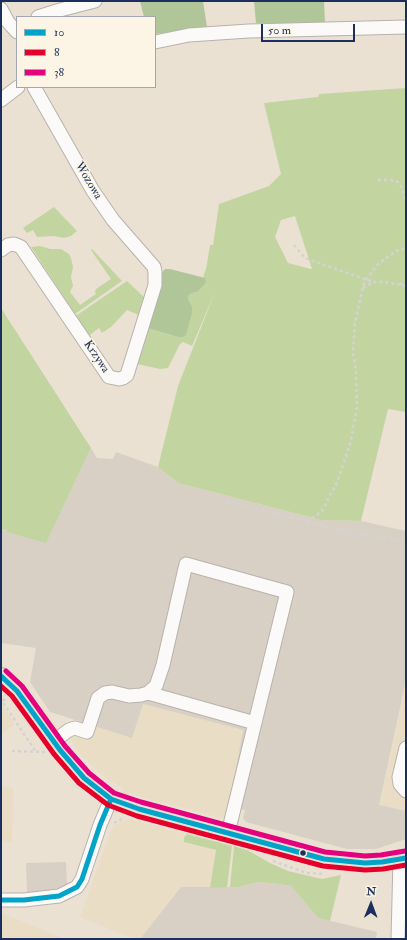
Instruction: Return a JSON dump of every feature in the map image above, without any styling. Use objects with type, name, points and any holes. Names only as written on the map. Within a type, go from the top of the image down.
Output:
[{"type":"main road","points":[[1,676],[17,691],[51,746],[84,778],[111,798],[139,809],[324,859],[382,862],[403,858]]},
{"type":"street","points":[[41,16],[94,1]]},
{"type":"street","points":[[1,9],[8,22],[16,28]]},
{"type":"street","points":[[156,42],[189,35],[242,31],[406,28]]},
{"type":"street","points":[[1,100],[17,88]]},
{"type":"street","name":"Wozowa","points":[[35,88],[92,191],[113,220],[154,267]]},
{"type":"street","name":"Krzywa","points":[[1,250],[8,245],[14,244],[21,247],[110,377],[114,379],[123,378],[127,375],[155,285],[154,267]]},
{"type":"street","points":[[148,693],[156,686],[160,678],[186,564],[286,592],[228,833]]},
{"type":"street","points":[[51,746],[69,730],[74,728],[87,732],[98,698],[105,693],[112,692],[133,696],[148,693],[255,723]]},
{"type":"street","points":[[406,748],[399,777],[400,784],[406,791]]},
{"type":"street","points":[[1,900],[24,900],[59,896],[77,887],[82,879],[111,798]]},
{"type":"street","points":[[398,939],[403,883],[403,858]]},
{"type":"path","points":[[378,180],[398,182],[402,188],[406,202]]},
{"type":"path","points":[[294,245],[305,258],[373,282],[385,282],[406,286]]},
{"type":"path","points":[[307,522],[322,511],[338,480],[350,444],[357,408],[356,372],[353,353],[355,322],[364,283],[377,265],[396,251],[406,248]]},
{"type":"path","points":[[400,284],[406,281]]},
{"type":"path","points":[[362,289],[373,282]]},
{"type":"path","points":[[226,501],[355,534],[406,541]]},
{"type":"path","points":[[9,696],[2,701],[36,752]]},
{"type":"path","points":[[12,751],[36,752],[51,746]]},
{"type":"shaded area","points":[[91,448],[97,458],[113,459],[116,452],[158,467],[178,483],[321,520],[361,521],[406,531],[406,680],[379,805],[406,811],[406,839],[376,849],[347,849],[246,822],[243,818],[245,810],[229,806],[243,730],[143,704],[132,738],[50,712],[30,682],[36,648],[1,643],[1,529],[46,542]]},
{"type":"shaded area","points":[[406,683],[406,811],[379,806]]},
{"type":"shaded area","points":[[1,703],[15,724],[1,734]]},
{"type":"shaded area","points":[[143,704],[243,730],[230,801],[225,819],[123,792],[121,787],[106,778],[79,753],[71,740],[78,721],[132,738]]},
{"type":"shaded area","points":[[1,786],[14,788],[12,843],[1,841]]},
{"type":"shaded area","points":[[130,819],[187,834],[184,838],[184,842],[216,850],[210,888],[181,887],[140,939],[135,939],[80,917],[111,831],[115,825]]},
{"type":"shaded area","points":[[66,862],[67,885],[52,890],[27,893],[26,863]]},
{"type":"shaded area","points":[[259,882],[291,886],[318,918],[377,932],[376,939],[140,939],[181,887],[239,887]]},
{"type":"shaded area","points":[[2,913],[65,939],[1,939]]},
{"type":"green space","points":[[140,1],[203,1],[207,27],[156,34],[156,16],[144,16]]},
{"type":"green space","points":[[254,1],[324,1],[325,23],[256,23]]},
{"type":"green space","points":[[406,88],[406,412],[388,409],[361,521],[321,520],[178,483],[158,467],[178,386],[215,292],[192,346],[183,342],[180,344],[168,368],[160,369],[137,364],[147,328],[178,337],[192,306],[188,296],[197,292],[203,286],[205,278],[203,277],[206,269],[210,245],[213,245],[219,204],[269,186],[281,174],[264,103],[318,97],[319,94]],"holes":[[[295,216],[312,269],[288,263],[275,237],[281,220]]]},
{"type":"green space","points":[[54,207],[77,231],[71,236],[64,238],[54,236],[37,237],[33,230],[27,233],[23,228]]},
{"type":"green space","points":[[40,246],[50,249],[61,249],[69,254],[73,267],[71,277],[73,286],[70,292],[80,305],[96,294],[96,289],[111,279],[91,250],[92,249],[122,281],[75,314],[31,247]]},
{"type":"green space","points":[[165,269],[205,278],[206,282],[203,286],[197,292],[188,296],[192,306],[192,313],[186,335],[183,337],[178,337],[147,328],[159,276]]},
{"type":"green space","points":[[127,281],[146,299],[141,316],[127,310],[111,327],[102,333],[99,328],[87,337],[74,317]]},
{"type":"green space","points":[[1,308],[91,448],[46,543],[1,529]]},
{"type":"green space","points":[[187,834],[232,846],[227,887],[210,888],[216,850],[184,842],[184,838]]},
{"type":"green space","points":[[234,846],[249,851],[288,871],[322,879],[341,875],[330,921],[318,918],[291,886],[259,882],[239,887],[230,887]]},
{"type":"transit line","name":"38","points":[[6,671],[22,686],[65,746],[89,773],[114,793],[141,802],[325,852],[365,856],[405,851]]},
{"type":"transit line","name":"10","points":[[1,676],[17,691],[60,750],[84,778],[111,799],[139,809],[324,859],[365,863],[406,858]]},
{"type":"transit line","name":"8","points":[[1,686],[12,696],[54,754],[79,783],[108,805],[137,816],[323,866],[365,870],[406,865]]},
{"type":"transit line","name":"10","points":[[1,900],[24,900],[59,896],[77,887],[82,879],[100,825],[111,799]]}]
